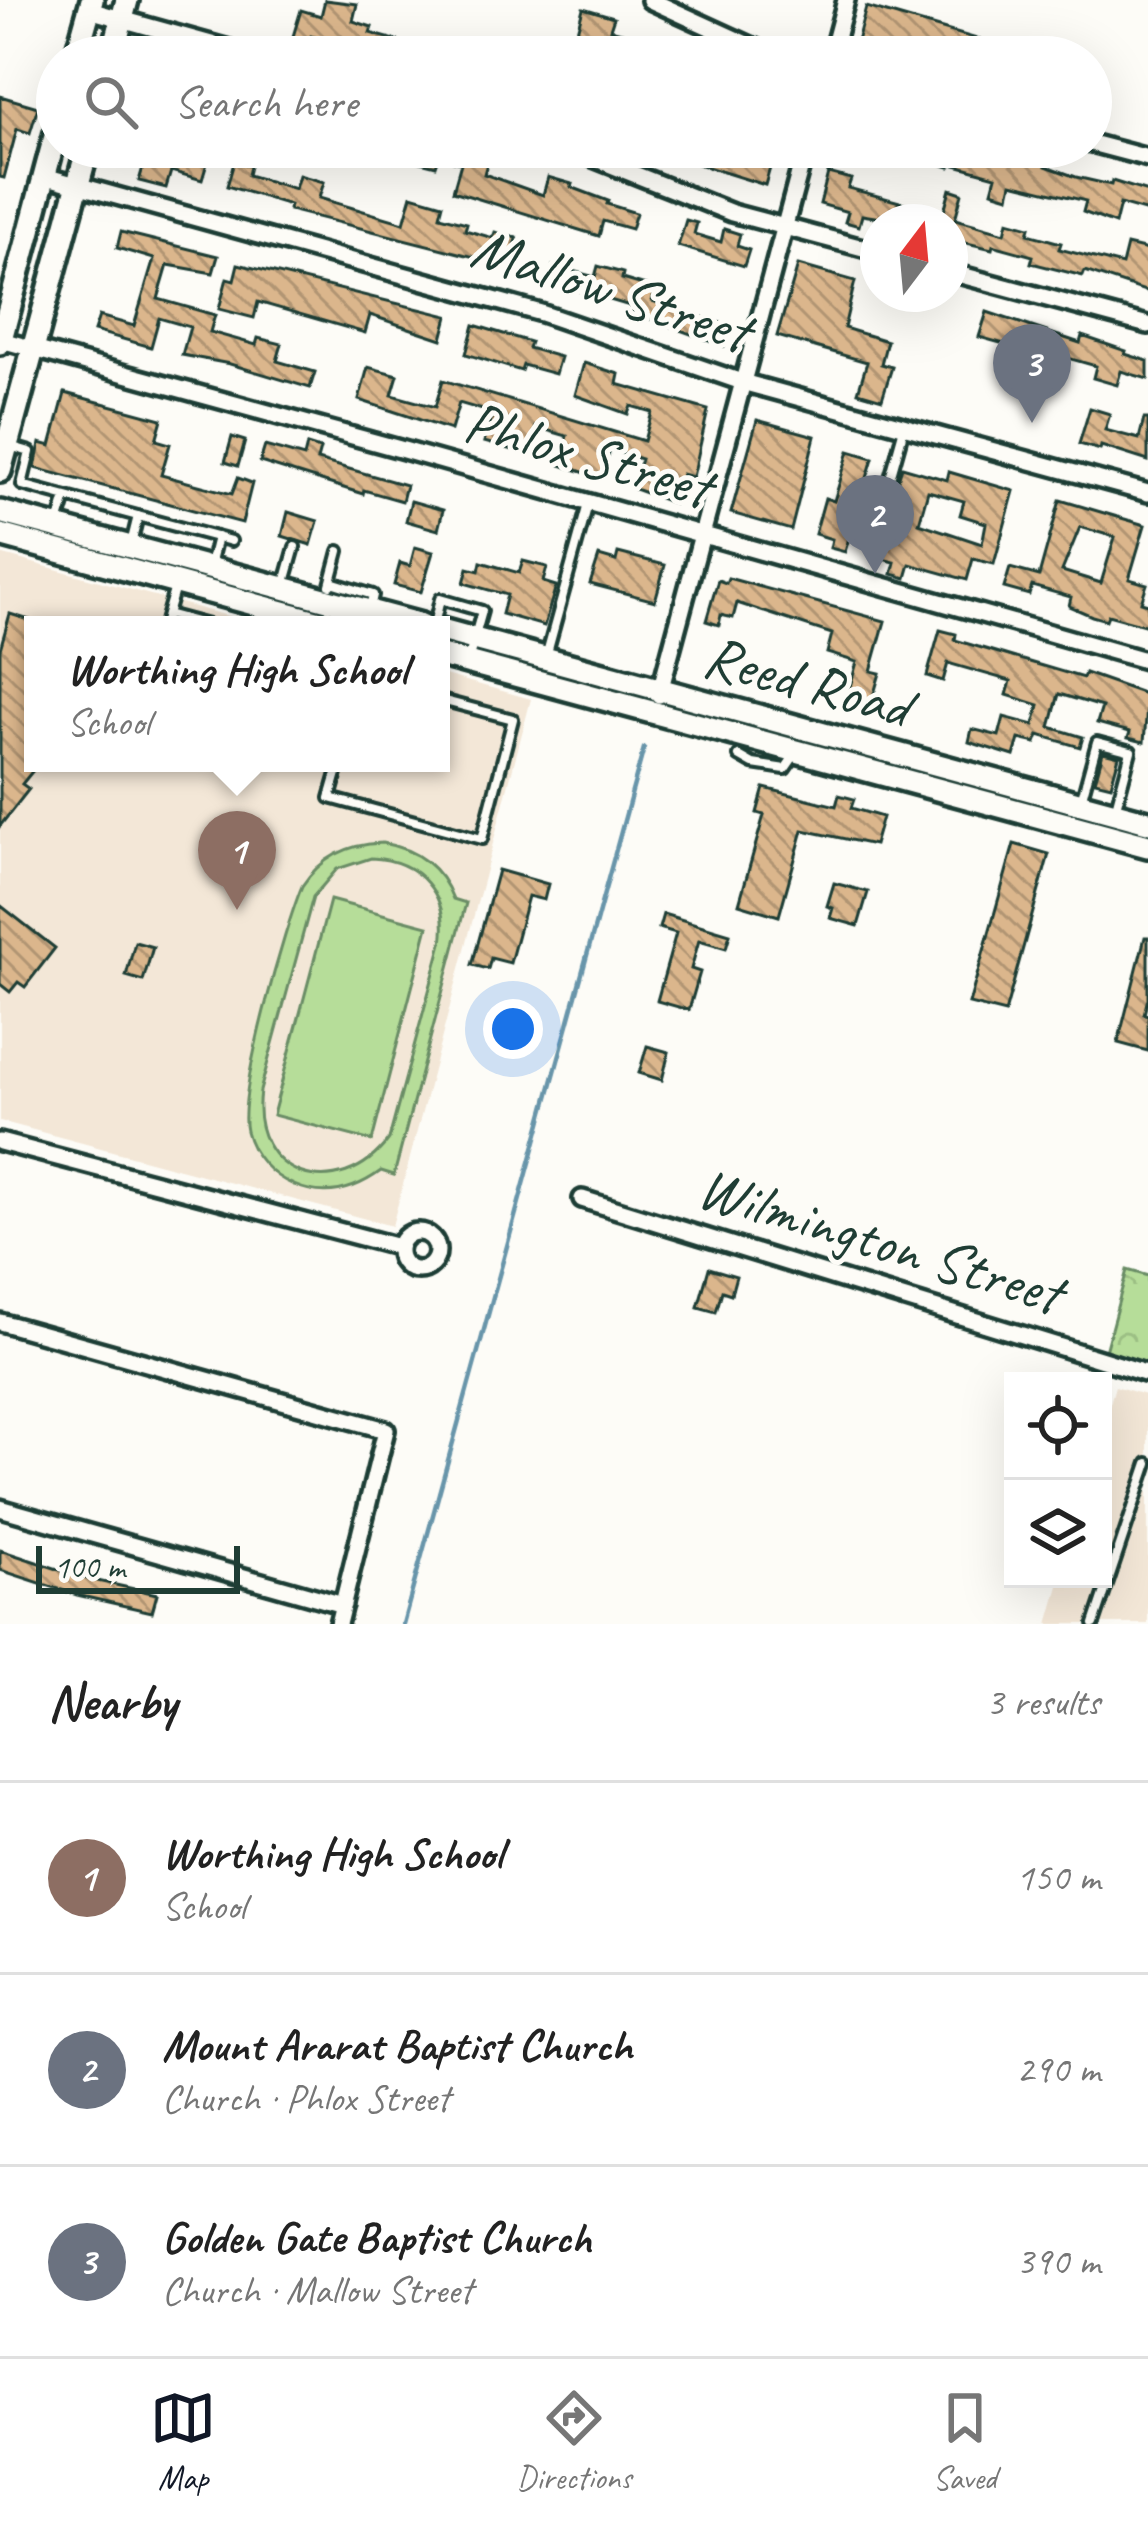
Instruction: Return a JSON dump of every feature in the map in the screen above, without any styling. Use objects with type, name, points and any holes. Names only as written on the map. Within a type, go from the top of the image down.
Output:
[{"type":"street","points":[[650,0],[729,36]]},
{"type":"street","points":[[837,36],[846,0]]},
{"type":"street","points":[[82,36],[90,5],[124,10],[199,36]]},
{"type":"street","points":[[1112,148],[1148,158]]},
{"type":"street","points":[[0,342],[46,168]]},
{"type":"street","points":[[0,471],[82,168]]},
{"type":"street","points":[[619,168],[732,213],[860,247]]},
{"type":"street","points":[[657,702],[800,168]]},
{"type":"street","name":"Mallow Street","points":[[44,176],[541,313],[742,382],[1148,494]]},
{"type":"street","points":[[968,277],[1148,326]]},
{"type":"street","name":"Phlox Street","points":[[0,342],[1148,662]]},
{"type":"street","points":[[0,512],[131,546],[291,616]]},
{"type":"street","points":[[0,535],[180,571],[209,566],[284,587],[328,590],[390,616]]},
{"type":"street","name":"Reed Road","points":[[450,633],[545,659],[657,702]]},
{"type":"street","name":"Reed Road","points":[[450,658],[657,702],[801,740],[981,789],[1148,847]]},
{"type":"street","name":"Reed Road","points":[[981,789],[1081,804],[1148,822]]},
{"type":"street","points":[[0,1142],[400,1247]]},
{"type":"street","name":"Wilmington Street","points":[[582,1198],[1148,1374]]},
{"type":"street","points":[[0,1322],[386,1430],[338,1624]]},
{"type":"street","points":[[0,1508],[343,1605]]},
{"type":"lane","points":[[885,496],[904,427]]},
{"type":"lane","points":[[8,446],[30,452],[22,485],[231,541]]},
{"type":"lane","points":[[58,527],[66,497]]},
{"type":"lane","points":[[545,659],[588,504]]},
{"type":"lane","points":[[131,546],[138,516]]},
{"type":"lane","points":[[209,566],[217,537]]},
{"type":"lane","points":[[284,587],[295,547]]},
{"type":"lane","points":[[328,590],[339,551]]},
{"type":"lane","points":[[174,616],[167,614],[180,571]]},
{"type":"lane","points":[[436,616],[440,599],[482,611],[468,663]]},
{"type":"lane","points":[[338,772],[331,798],[482,839],[513,719],[450,702]]},
{"type":"lane","points":[[739,756],[753,764],[784,769],[801,740]]},
{"type":"lane","points":[[1081,804],[1097,742],[1114,746],[1131,751],[1115,813]]},
{"type":"lane","points":[[1094,1624],[1148,1462]]},
{"type":"shaded area","points":[[0,554],[228,616],[24,616],[24,772],[450,772],[450,676],[531,699],[392,1226],[0,1121]]},
{"type":"shaded area","points":[[1115,1386],[1148,1396],[1148,1624],[1048,1624],[1058,1588],[1112,1588]]},
{"type":"green space","points":[[382,843],[416,855],[442,878],[453,899],[466,903],[394,1175],[381,1171],[350,1187],[317,1191],[286,1181],[258,1156],[246,1131],[249,1082],[274,972],[302,886],[327,860]],"holes":[[[371,858],[388,860],[428,883],[443,926],[389,1139],[369,1160],[346,1172],[301,1173],[282,1162],[268,1144],[260,1121],[260,1091],[313,897],[337,869]]]},
{"type":"green space","points":[[330,900],[428,926],[372,1141],[273,1115]]},
{"type":"green space","points":[[1127,1270],[1148,1276],[1148,1369],[1104,1355]]},
{"type":"building","points":[[325,0],[357,4],[353,21],[372,27],[370,33],[381,36],[293,36],[301,10],[321,16]]},
{"type":"building","points":[[866,7],[967,36],[858,36]]},
{"type":"building","points":[[583,8],[614,17],[610,29],[637,36],[595,36],[577,31]]},
{"type":"building","points":[[0,96],[36,106],[36,114],[30,133],[17,129],[4,178],[0,177]]},
{"type":"building","points":[[143,168],[206,168],[202,180],[171,171],[166,188],[139,181]]},
{"type":"building","points":[[232,168],[250,168],[248,175],[295,189],[299,175],[324,182],[319,198],[404,223],[412,195],[443,204],[440,216],[467,223],[465,230],[493,238],[495,232],[517,238],[510,266],[289,210],[290,205],[227,186]]},
{"type":"building","points":[[460,168],[486,168],[484,174],[543,195],[548,177],[572,184],[607,204],[636,213],[631,229],[603,221],[599,236],[453,191]]},
{"type":"building","points":[[711,168],[770,168],[765,185]]},
{"type":"building","points":[[967,168],[1051,168],[1111,185],[1112,181],[1148,192],[1148,212],[1120,204],[1115,224],[1083,212],[1086,201],[1012,183],[1009,196],[992,191],[996,176]]},
{"type":"building","points":[[828,173],[851,179],[848,188],[907,204],[860,204],[859,226],[845,222],[848,212],[820,204]]},
{"type":"building","points":[[950,189],[962,193],[959,204],[946,204]]},
{"type":"building","points":[[686,220],[697,223],[694,234],[721,242],[724,229],[740,234],[737,246],[749,250],[744,266],[678,246]]},
{"type":"building","points":[[1008,221],[1030,227],[1028,234],[1061,243],[1059,249],[1122,265],[1127,245],[1148,250],[1148,292],[1085,271],[1083,276],[1031,263],[1033,256],[993,245],[992,249],[968,243],[968,223],[1005,233]]},
{"type":"building","points":[[121,232],[218,256],[213,273],[168,265],[158,299],[215,315],[210,332],[256,345],[258,338],[282,344],[277,361],[315,372],[310,388],[182,355],[190,327],[159,318],[151,347],[94,331],[99,316],[134,326],[154,259],[117,248]]},
{"type":"building","points":[[238,264],[448,316],[442,339],[370,315],[365,333],[258,302],[254,318],[219,309],[227,278],[234,280]]},
{"type":"building","points":[[798,265],[855,281],[844,328],[887,341],[881,364],[892,367],[882,399],[858,392],[867,362],[777,336]]},
{"type":"building","points":[[553,266],[595,277],[598,266],[623,273],[622,279],[656,289],[652,301],[730,326],[724,346],[628,311],[630,306],[549,282]]},
{"type":"building","points":[[987,312],[1080,343],[1082,336],[1126,351],[1148,361],[1148,379],[1121,371],[1117,385],[1093,378],[1096,366],[1061,356],[1055,375],[1026,366],[1024,372],[1002,366],[1008,345],[979,337]]},
{"type":"building","points":[[474,325],[560,357],[555,374],[523,365],[521,371],[466,354]]},
{"type":"building","points":[[584,363],[619,374],[617,384],[708,410],[693,477],[682,474],[673,503],[632,488],[641,459],[610,450],[601,478],[558,464],[567,436],[536,427],[528,454],[484,442],[493,413],[459,403],[451,430],[359,400],[368,367],[398,375],[392,395],[435,407],[443,380],[644,441],[652,412],[631,406],[628,414],[575,395]]},
{"type":"building","points":[[65,393],[162,419],[156,440],[170,444],[161,475],[232,494],[238,478],[252,483],[242,523],[35,468],[40,443],[51,446]]},
{"type":"building","points":[[1090,408],[1110,414],[1105,430],[1139,439],[1144,419],[1148,419],[1148,461],[1079,444]]},
{"type":"building","points":[[757,420],[815,436],[791,530],[731,513]]},
{"type":"building","points":[[232,437],[245,441],[238,466],[225,462]]},
{"type":"building","points":[[307,445],[320,449],[317,460],[406,485],[402,501],[260,462],[265,446],[304,457]]},
{"type":"building","points":[[849,451],[873,458],[862,495],[851,492],[845,514],[855,517],[845,552],[830,548],[832,539],[815,534],[825,498],[834,501]]},
{"type":"building","points":[[902,467],[947,480],[949,472],[1014,491],[994,564],[973,559],[967,580],[910,564],[906,578],[892,574],[895,562],[882,559],[898,503],[891,502]],"holes":[[[928,491],[964,501],[960,515],[986,523],[982,544],[919,523]]]},
{"type":"building","points":[[1060,500],[1145,525],[1129,579],[1147,584],[1141,602],[1148,604],[1148,626],[1108,615],[1106,620],[1092,616],[1069,606],[1071,597],[1032,586],[1029,595],[1004,588],[1010,568],[1039,576]],"holes":[[[1080,527],[1115,537],[1101,583],[1062,571]]]},
{"type":"building","points":[[411,501],[443,510],[438,530],[406,521]]},
{"type":"building","points":[[288,512],[318,521],[311,545],[282,536]]},
{"type":"building","points":[[415,547],[433,552],[421,592],[394,585],[400,563],[410,566]]},
{"type":"building","points":[[618,553],[665,565],[655,601],[590,584],[599,556],[616,561]]},
{"type":"building","points":[[523,561],[547,567],[543,582],[556,586],[544,626],[502,614],[507,595],[464,583],[468,568],[479,571],[481,562],[519,573]]},
{"type":"building","points":[[728,578],[885,621],[871,671],[880,673],[871,704],[847,697],[857,662],[827,653],[832,634],[737,603],[733,618],[721,615],[719,625],[706,621],[718,580],[726,583]]},
{"type":"building","points":[[10,614],[24,618],[24,772],[32,772],[22,784],[29,789],[0,826],[0,649]]},
{"type":"building","points":[[940,630],[956,634],[955,640],[1083,678],[1085,673],[1148,695],[1144,742],[1128,738],[1130,732],[1097,723],[1102,707],[1059,694],[1050,727],[1083,737],[1080,747],[1039,735],[1036,743],[1019,739],[1014,756],[969,742],[972,729],[999,736],[1004,717],[1034,725],[1039,705],[1007,695],[1011,681],[948,663],[943,681],[927,676]]},
{"type":"building","points":[[1103,752],[1119,756],[1111,785],[1095,781]]},
{"type":"building","points":[[764,788],[836,806],[839,795],[854,799],[851,808],[882,817],[874,845],[803,830],[779,916],[739,904],[764,815],[757,813]]},
{"type":"building","points":[[1014,844],[1049,854],[1005,1013],[969,1004]]},
{"type":"building","points":[[498,870],[548,884],[544,900],[528,896],[510,963],[491,958],[488,969],[472,965]]},
{"type":"building","points":[[834,883],[868,892],[858,926],[830,918],[833,908],[827,906]]},
{"type":"building","points":[[0,905],[55,948],[25,987],[18,982],[10,992],[0,984]]},
{"type":"building","points":[[663,914],[730,934],[726,948],[699,940],[691,969],[700,972],[689,1010],[657,1001],[676,933],[659,928]]},
{"type":"building","points":[[1145,937],[1148,998],[1144,1014],[1148,1015],[1148,1051],[1118,1043]]},
{"type":"building","points":[[135,942],[153,947],[143,981],[126,976]]},
{"type":"building","points":[[647,1046],[669,1052],[662,1080],[639,1073]]},
{"type":"building","points":[[709,1268],[736,1276],[731,1294],[722,1291],[716,1312],[698,1307]]},
{"type":"building","points":[[0,1550],[88,1579],[157,1594],[152,1612],[0,1570]]},
{"type":"waterway","points":[[403,1624],[644,748]]},
{"type":"place","name":"Golden Gate Baptist Church","points":[[1032,423]]},
{"type":"place","name":"Mount Ararat Baptist Church","points":[[875,574]]},
{"type":"place","name":"Worthing High School","points":[[237,910]]}]
